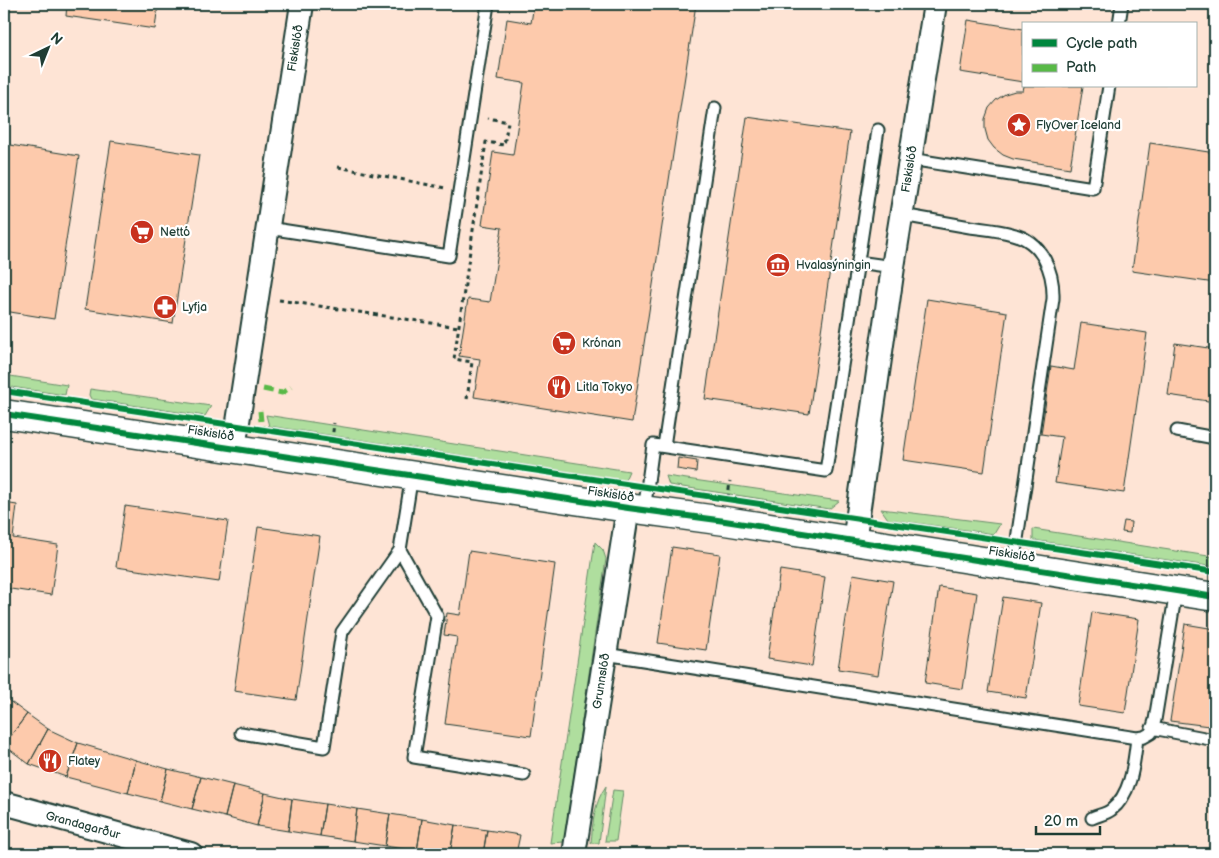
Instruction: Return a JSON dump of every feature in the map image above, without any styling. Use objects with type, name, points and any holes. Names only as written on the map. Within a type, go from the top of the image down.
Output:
[{"type":"street","name":"Fiskislóð","points":[[234,448],[302,4]]},
{"type":"street","name":"Fiskislóð","points":[[854,542],[893,267],[935,4]]},
{"type":"street","name":"Fiskislóð","points":[[4,414],[1215,596]]},
{"type":"street","name":"Grunnslóð","points":[[574,854],[605,654],[636,510]]},
{"type":"street","name":"Grandagarður","points":[[4,804],[191,854]]},
{"type":"lane","points":[[268,228],[449,256],[488,4]]},
{"type":"lane","points":[[1119,22],[1122,4]]},
{"type":"lane","points":[[910,159],[1093,188],[1109,88]]},
{"type":"lane","points":[[664,446],[715,108]]},
{"type":"lane","points":[[636,510],[653,445],[826,471],[878,130]]},
{"type":"lane","points":[[902,215],[1013,234],[1032,244],[1040,252],[1051,273],[1054,286],[1053,299],[1013,566]]},
{"type":"lane","points":[[858,262],[893,267]]},
{"type":"lane","points":[[1178,431],[1215,438]]},
{"type":"lane","points":[[241,733],[324,747],[342,632],[400,550],[412,475]]},
{"type":"lane","points":[[400,550],[437,616],[414,757],[524,775]]},
{"type":"lane","points":[[605,654],[1137,738],[1151,733],[1155,720],[1176,591]]},
{"type":"lane","points":[[1152,728],[1215,740]]},
{"type":"lane","points":[[1092,818],[1110,810],[1124,796],[1133,768],[1137,738]]},
{"type":"path","points":[[467,399],[472,362],[454,359],[458,327],[486,142],[504,145],[508,122],[488,119],[489,110]]},
{"type":"path","points":[[338,168],[453,190]]},
{"type":"path","points":[[278,300],[458,327]]},
{"type":"path","points":[[461,311],[466,312]]},
{"type":"path","points":[[456,342],[461,343]]},
{"type":"path","points":[[332,440],[334,423]]},
{"type":"path","points":[[322,438],[342,441]]},
{"type":"path","points":[[728,499],[730,481]]},
{"type":"path","points":[[718,498],[737,500]]},
{"type":"shaded area","points":[[4,4],[1215,4],[1215,854],[4,854]]},
{"type":"green space","points":[[4,375],[67,385],[65,395],[4,386]]},
{"type":"green space","points":[[90,389],[211,406],[205,416],[91,399],[89,395]]},
{"type":"green space","points":[[266,415],[629,471],[625,480],[269,426]]},
{"type":"green space","points":[[666,476],[839,501],[829,509],[669,485]]},
{"type":"green space","points":[[881,509],[1000,524],[994,534],[888,519]]},
{"type":"green space","points":[[1033,529],[1215,557],[1215,567],[1033,540]]},
{"type":"green space","points":[[595,542],[603,550],[606,559],[564,842],[550,843]]},
{"type":"green space","points":[[606,786],[599,843],[591,843],[593,820],[599,799]]},
{"type":"green space","points":[[613,790],[623,791],[616,841],[605,841]]},
{"type":"building","points":[[67,4],[158,4],[155,29],[66,16]]},
{"type":"building","points":[[534,4],[696,4],[632,422],[474,397],[480,359],[459,356],[468,299],[490,302],[502,228],[482,225],[493,152],[513,155],[524,83],[498,79],[507,19],[531,23]]},
{"type":"building","points":[[968,20],[1022,29],[1022,82],[960,72]]},
{"type":"building","points":[[1024,88],[1083,88],[1070,168],[1013,159],[1003,155],[988,140],[985,119],[989,108],[1005,94],[1023,91]]},
{"type":"building","name":"Hvalasýningin","points":[[747,117],[850,132],[809,414],[705,399]]},
{"type":"building","points":[[111,141],[199,155],[173,323],[85,309]]},
{"type":"building","points":[[1150,143],[1215,153],[1215,283],[1132,271]]},
{"type":"building","points":[[4,144],[79,156],[54,319],[4,311]]},
{"type":"building","points":[[927,299],[1007,312],[984,472],[903,460]]},
{"type":"building","points":[[1081,323],[1147,333],[1124,493],[1055,483],[1062,437],[1041,434],[1051,366],[1074,370]]},
{"type":"building","points":[[1175,343],[1215,349],[1215,402],[1168,395]]},
{"type":"building","points":[[678,458],[697,461],[696,472],[677,469]]},
{"type":"building","points":[[4,503],[17,505],[13,538],[58,545],[51,595],[4,588]]},
{"type":"building","points":[[125,506],[228,521],[219,582],[116,567]]},
{"type":"building","points":[[1124,521],[1131,522],[1130,533],[1122,532]]},
{"type":"building","points":[[258,527],[320,536],[296,700],[234,691]]},
{"type":"building","points":[[672,547],[720,554],[706,650],[658,643]]},
{"type":"building","points":[[469,551],[555,564],[531,736],[445,724],[457,637],[444,635],[447,613],[460,615]]},
{"type":"building","points":[[780,570],[825,577],[812,666],[767,659]]},
{"type":"building","points":[[853,574],[893,581],[878,675],[838,669]]},
{"type":"building","points":[[939,587],[977,593],[963,689],[925,683]]},
{"type":"building","points":[[1003,597],[1041,603],[1026,698],[988,692]]},
{"type":"building","points":[[1092,612],[1139,619],[1125,713],[1078,706]]},
{"type":"building","points":[[1185,624],[1215,629],[1215,684],[1209,726],[1170,721]]},
{"type":"building","points":[[4,697],[27,714],[4,745]]},
{"type":"building","points":[[27,714],[48,729],[29,764],[4,745]]},
{"type":"building","points":[[48,729],[78,743],[66,777],[29,764]]},
{"type":"building","points":[[78,743],[136,760],[128,793],[66,777]]},
{"type":"building","points":[[136,760],[168,769],[160,801],[128,793]]},
{"type":"building","points":[[168,769],[201,777],[192,809],[160,801]]},
{"type":"building","points":[[201,777],[233,785],[225,817],[192,809]]},
{"type":"building","points":[[233,785],[265,793],[257,826],[225,817]]},
{"type":"building","points":[[265,793],[292,799],[288,831],[257,826]]},
{"type":"building","points":[[292,799],[325,804],[320,836],[288,831]]},
{"type":"building","points":[[325,804],[357,809],[353,841],[320,836]]},
{"type":"building","points":[[357,809],[390,814],[385,846],[353,841]]},
{"type":"building","points":[[390,814],[422,819],[417,851],[385,846]]},
{"type":"building","points":[[422,819],[455,825],[450,854],[417,851]]},
{"type":"building","points":[[455,825],[487,830],[483,854],[450,854]]},
{"type":"building","points":[[487,830],[520,835],[516,854],[483,854]]},
{"type":"building","points":[[616,849],[649,854],[615,854]]},
{"type":"marked path","points":[[263,389],[282,393],[291,387]]},
{"type":"marked path","points":[[260,411],[264,429]]},
{"type":"cycle path","points":[[4,391],[1215,572]]},
{"type":"cycle path","points":[[4,414],[725,521],[1215,597]]},
{"type":"place","name":"FlyOver Iceland","points":[[1019,125]]},
{"type":"place","name":"Nettó","points":[[142,232]]},
{"type":"place","name":"Hvalasýningin","points":[[778,265]]},
{"type":"place","name":"Lyfja","points":[[165,307]]},
{"type":"place","name":"Krónan","points":[[564,343]]},
{"type":"place","name":"Litla Tokyo","points":[[559,387]]},
{"type":"place","name":"Flatey","points":[[50,761]]}]
